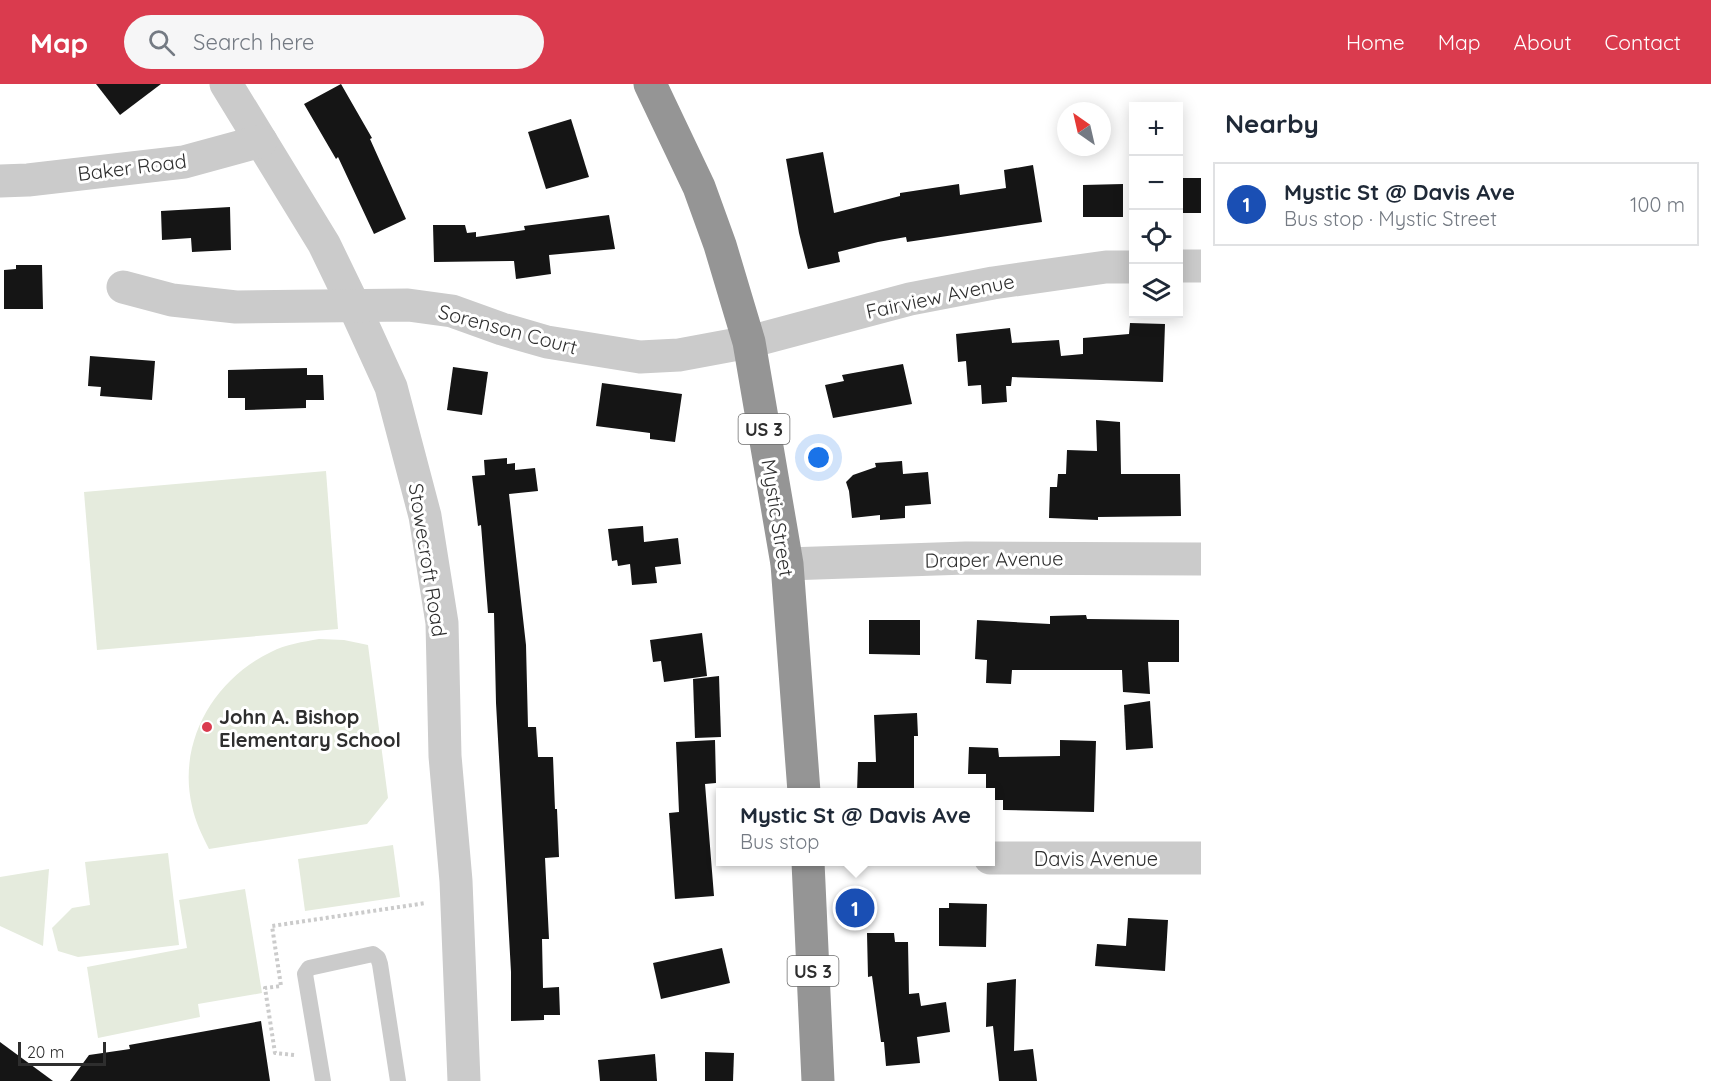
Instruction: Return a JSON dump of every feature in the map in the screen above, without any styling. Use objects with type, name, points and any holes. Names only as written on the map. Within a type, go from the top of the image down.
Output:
[{"type":"highway","name":"Mystic Street","points":[[650,84],[699,187],[720,245],[749,342],[788,564],[804,788]]},
{"type":"highway","name":"US 3","points":[[808,866],[818,1081]]},
{"type":"street","name":"Stowecroft Road","points":[[226,84],[324,244],[354,306],[391,387],[425,516],[442,623],[445,756],[456,880],[464,1081]]},
{"type":"street","name":"Baker Road","points":[[0,181],[28,180],[184,162],[261,141]]},
{"type":"street","points":[[1183,267],[1201,266]]},
{"type":"street","name":"Fairview Avenue","points":[[749,342],[910,299],[1017,279],[1106,267],[1129,267]]},
{"type":"street","name":"Sorenson Court","points":[[123,286],[172,300],[236,307],[408,305],[452,311],[547,342],[640,357],[679,355],[749,342]]},
{"type":"street","name":"Draper Avenue","points":[[788,564],[966,558],[1201,559]]},
{"type":"street","name":"Davis Avenue","points":[[995,858],[1201,858]]},
{"type":"lane","points":[[323,1081],[306,970],[373,954],[378,958],[380,964],[398,1081]]},
{"type":"shaded area","points":[[326,471],[338,629],[97,650],[84,492]]},
{"type":"shaded area","points":[[319,639],[344,640],[368,645],[388,798],[367,824],[209,849],[195,817],[189,782],[190,759],[195,736],[204,715],[232,678],[251,664],[283,647]]},
{"type":"shaded area","points":[[393,845],[400,897],[305,911],[298,859]]},
{"type":"shaded area","points":[[168,853],[179,945],[78,957],[58,951],[52,928],[72,908],[90,905],[85,862]]},
{"type":"shaded area","points":[[49,869],[43,946],[0,926],[0,877]]},
{"type":"shaded area","points":[[245,889],[262,993],[198,1004],[200,1017],[98,1038],[87,967],[187,948],[179,900]]},
{"type":"building","points":[[96,84],[161,84],[120,115]]},
{"type":"building","points":[[341,84],[372,138],[370,139],[406,219],[374,234],[338,157],[336,159],[304,104]]},
{"type":"building","points":[[571,119],[589,177],[546,189],[528,132]]},
{"type":"building","points":[[823,152],[834,213],[900,196],[900,193],[959,184],[960,195],[1006,188],[1004,170],[1033,165],[1042,222],[907,242],[906,237],[878,242],[838,252],[840,262],[808,269],[786,159]]},
{"type":"building","points":[[1183,178],[1201,178],[1201,213],[1183,213]]},
{"type":"building","points":[[1123,184],[1123,217],[1083,217],[1083,185]]},
{"type":"building","points":[[230,207],[231,250],[192,252],[191,238],[162,240],[161,211]]},
{"type":"building","points":[[609,215],[615,249],[549,255],[551,274],[516,279],[514,261],[434,262],[433,225],[465,225],[467,233],[476,232],[476,237],[525,230],[524,226]]},
{"type":"building","points":[[16,265],[42,265],[43,309],[4,309],[4,270],[16,269]]},
{"type":"building","points":[[1130,323],[1165,324],[1163,382],[1012,377],[1011,386],[1006,386],[1007,402],[982,404],[981,385],[968,386],[966,361],[958,362],[956,334],[1010,328],[1012,343],[1059,340],[1061,356],[1083,354],[1083,338],[1129,334]]},
{"type":"building","points":[[90,356],[155,361],[152,400],[100,396],[101,387],[88,386]]},
{"type":"building","points":[[903,364],[912,404],[833,418],[825,385],[844,381],[842,375]]},
{"type":"building","points":[[453,367],[488,372],[482,415],[447,410]]},
{"type":"building","points":[[307,368],[307,375],[323,375],[324,400],[306,400],[306,408],[245,410],[245,398],[228,398],[228,370]]},
{"type":"building","points":[[602,383],[682,394],[675,442],[650,439],[650,433],[596,426]]},
{"type":"building","points":[[1096,420],[1120,422],[1121,474],[1180,474],[1181,516],[1098,517],[1098,520],[1049,518],[1050,487],[1057,487],[1058,474],[1066,474],[1067,450],[1097,451]]},
{"type":"building","points":[[507,458],[507,464],[515,463],[515,470],[535,468],[538,491],[509,494],[526,645],[528,727],[536,727],[538,757],[553,757],[555,809],[557,809],[559,857],[545,858],[549,939],[542,939],[543,988],[559,987],[560,1015],[544,1015],[544,1020],[511,1021],[511,972],[496,703],[494,613],[488,613],[481,525],[478,526],[472,476],[485,475],[484,460]]},
{"type":"building","points":[[902,461],[903,474],[928,472],[931,504],[905,506],[905,518],[880,520],[880,515],[852,518],[846,482],[853,475],[876,467],[875,463]]},
{"type":"building","points":[[643,526],[644,542],[678,538],[681,564],[655,567],[657,583],[632,585],[630,564],[618,566],[617,560],[612,561],[608,529]]},
{"type":"building","points":[[1086,615],[1087,619],[1179,620],[1179,662],[1148,662],[1150,694],[1123,692],[1122,670],[1012,670],[1011,684],[986,683],[987,660],[975,659],[977,620],[1050,624],[1050,616]]},
{"type":"building","points":[[869,620],[920,620],[920,655],[869,654]]},
{"type":"building","points":[[702,633],[707,676],[664,682],[661,661],[653,662],[650,640]]},
{"type":"building","points":[[719,676],[721,737],[695,738],[693,679]]},
{"type":"building","points":[[1150,701],[1153,748],[1126,750],[1124,705]]},
{"type":"building","points":[[917,713],[918,736],[914,736],[914,788],[857,788],[858,762],[876,762],[874,715]]},
{"type":"building","points":[[715,740],[716,783],[705,784],[714,896],[675,899],[669,813],[679,812],[676,742]]},
{"type":"building","points":[[1060,740],[1096,741],[1094,812],[1003,810],[1003,800],[995,800],[995,788],[986,788],[986,774],[968,774],[969,747],[998,748],[999,757],[1060,756]]},
{"type":"building","points":[[949,903],[987,904],[986,947],[939,946],[939,908],[949,908]]},
{"type":"building","points":[[1128,918],[1168,920],[1165,971],[1095,966],[1097,944],[1126,946]]},
{"type":"building","points":[[867,933],[894,933],[895,942],[908,942],[909,994],[919,993],[921,1006],[946,1002],[950,1032],[917,1037],[920,1063],[886,1066],[872,976],[868,977]]},
{"type":"building","points":[[722,948],[730,983],[661,999],[653,963]]},
{"type":"building","points":[[1016,979],[1014,1051],[1033,1049],[1037,1081],[999,1081],[993,1026],[986,1027],[987,983]]},
{"type":"building","points":[[261,1021],[270,1081],[70,1081],[89,1055],[130,1049],[129,1045]]},
{"type":"building","points":[[0,1042],[53,1081],[0,1081]]},
{"type":"building","points":[[705,1052],[734,1053],[733,1081],[705,1081]]},
{"type":"building","points":[[655,1054],[657,1081],[600,1081],[598,1060]]},
{"type":"place","name":"John A. Bishop Elementary School","points":[[207,727]]},
{"type":"place","name":"Mystic St @ Davis Ave","points":[[855,908]]}]
